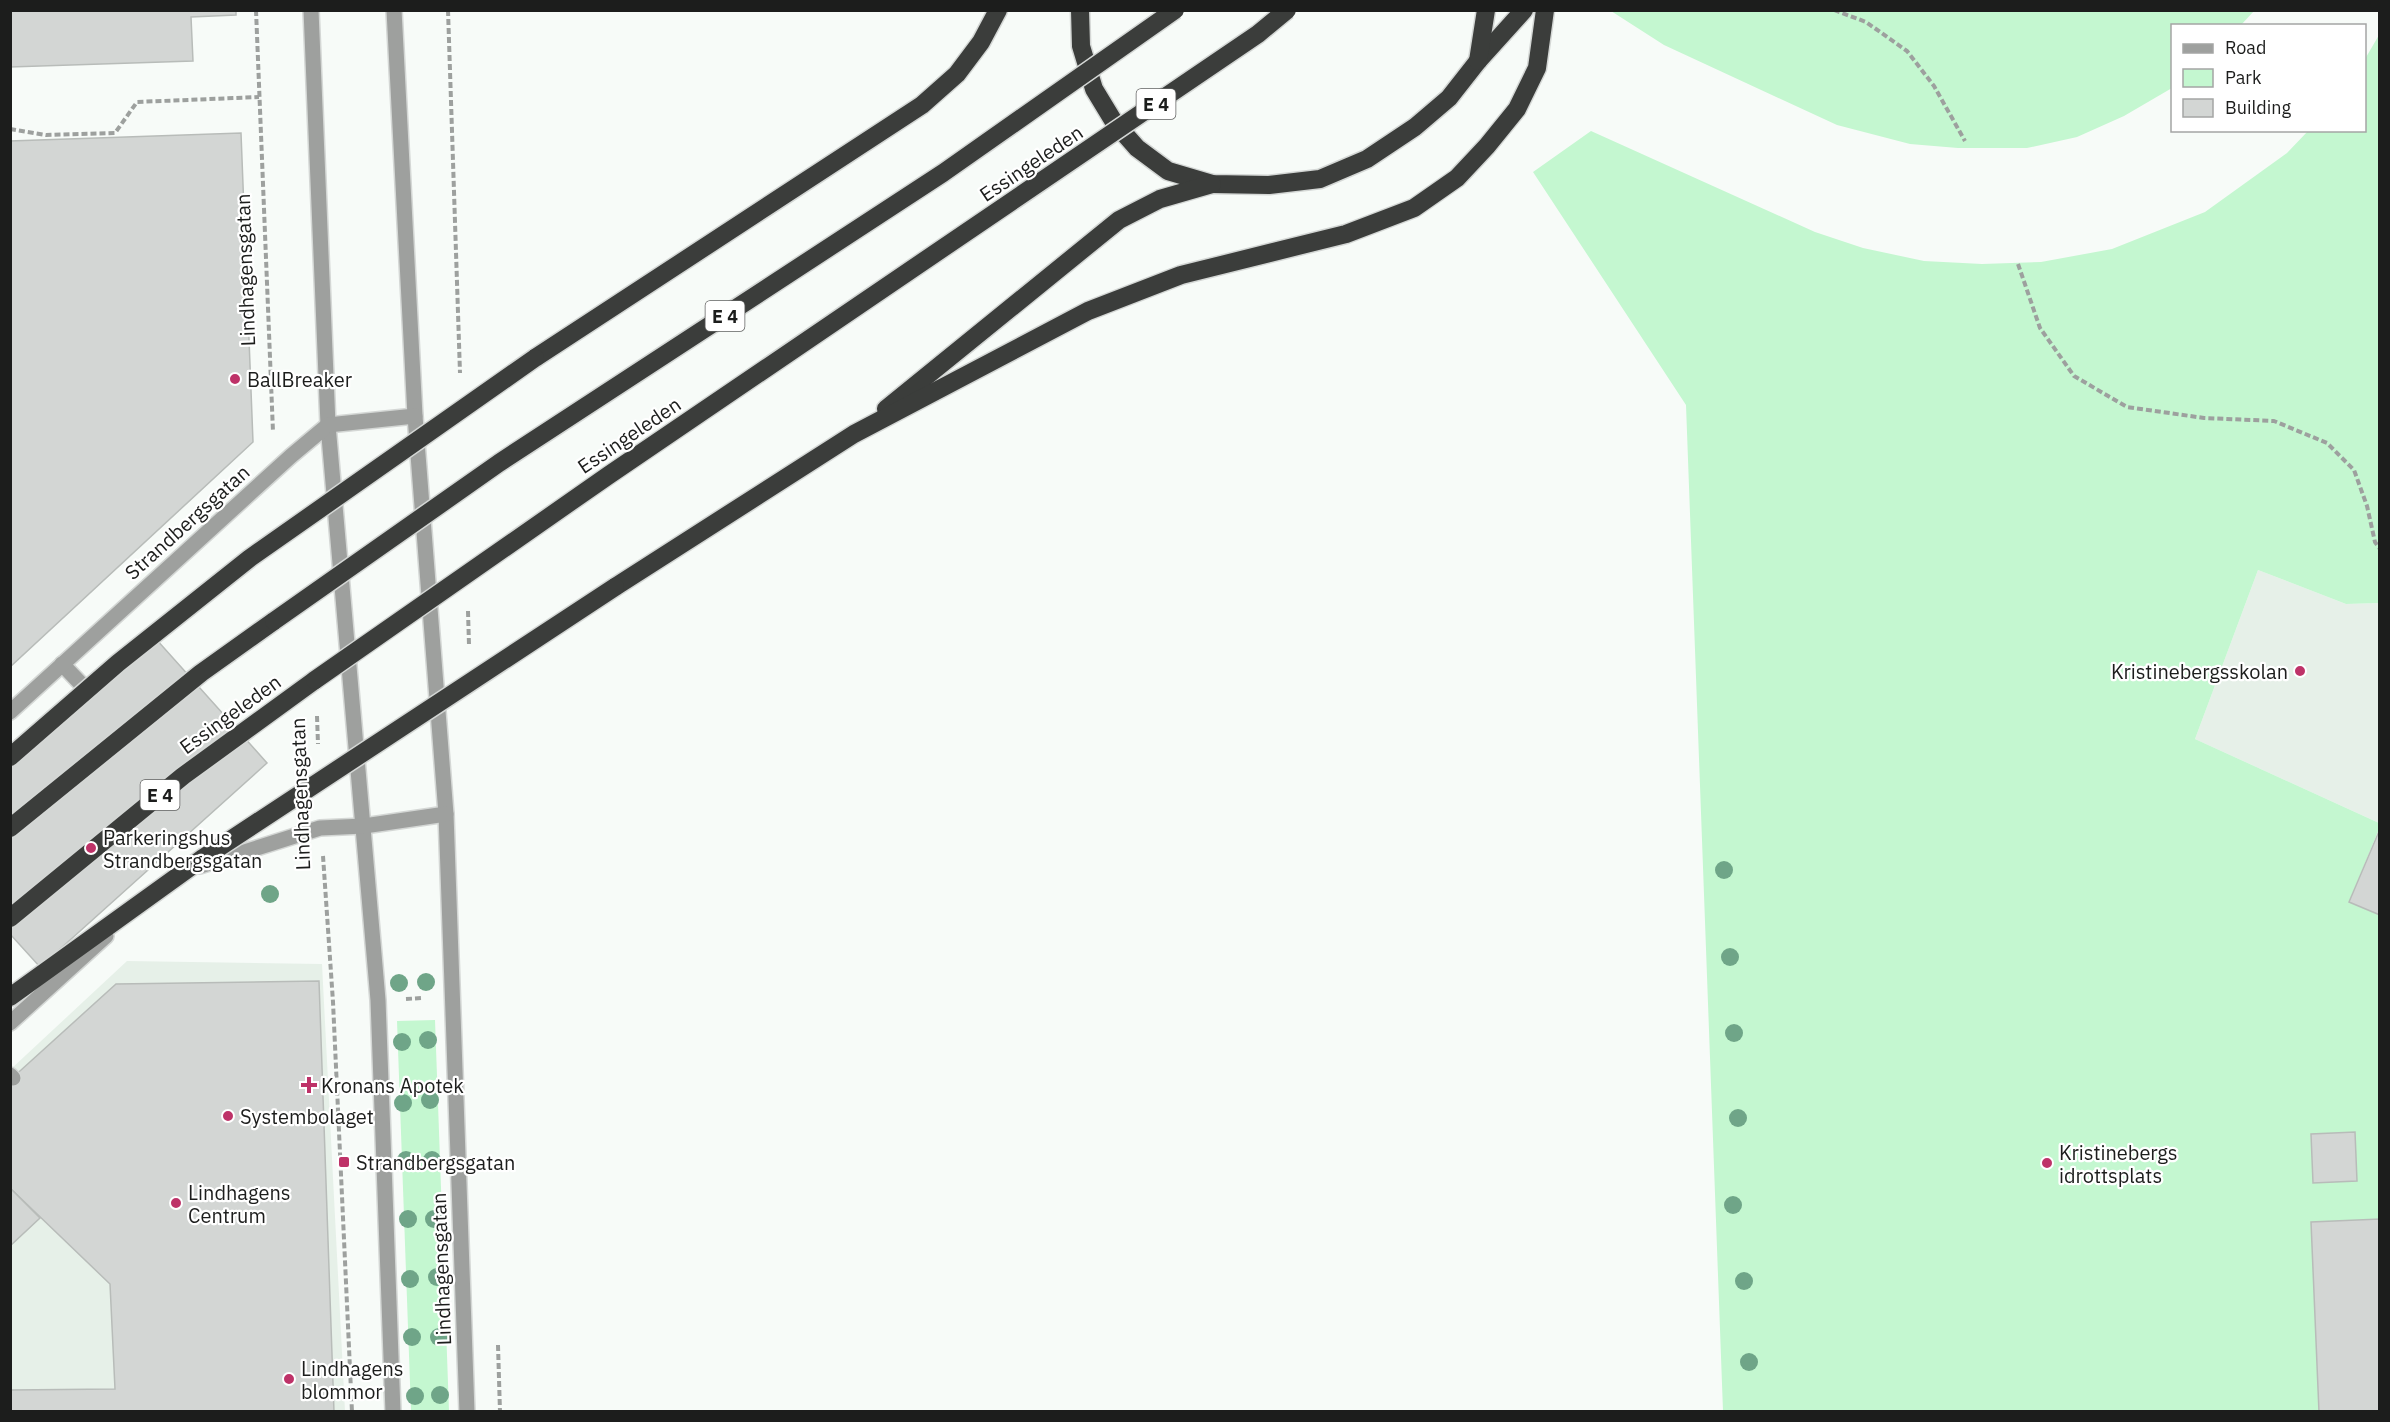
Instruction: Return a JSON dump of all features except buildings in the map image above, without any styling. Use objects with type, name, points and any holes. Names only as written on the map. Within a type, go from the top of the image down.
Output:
[{"type":"highway","points":[[10,757],[118,663],[250,558],[535,358],[922,105],[957,74],[981,42],[998,10]]},
{"type":"highway","points":[[1080,10],[1081,46],[1094,89],[1114,122],[1137,148],[1168,171],[1212,184],[1269,185],[1320,179],[1367,159],[1415,127],[1449,98],[1478,61],[1524,10]]},
{"type":"highway","name":"Essingeleden","points":[[10,828],[201,673],[499,463],[943,173],[1175,10]]},
{"type":"highway","name":"Essingeleden","points":[[10,918],[183,776],[315,680],[609,475],[1190,81],[1258,34],[1287,10]]},
{"type":"highway","points":[[1478,61],[1486,10]]},
{"type":"highway","points":[[10,997],[203,858],[625,581],[854,434],[1088,311],[1181,275],[1346,234],[1414,208],[1457,178],[1517,109],[1537,68],[1545,10]]},
{"type":"highway","points":[[854,434],[1119,220],[1160,199],[1212,184]]},
{"type":"street","points":[[311,10],[328,425],[378,1000],[393,1412]]},
{"type":"street","name":"Lindhagensgatan","points":[[394,10],[415,416],[446,814],[466,1412]]},
{"type":"street","points":[[328,425],[415,416]]},
{"type":"street","name":"Strandbergsgatan","points":[[10,712],[328,425]]},
{"type":"street","points":[[62,664],[83,686]]},
{"type":"street","points":[[10,1023],[108,935],[202,865],[320,828],[364,826],[446,814]]},
{"type":"path","name":"Lindhagensgatan","points":[[256,10],[273,436],[291,456]]},
{"type":"path","points":[[1834,10],[1866,22],[1907,51],[1934,86],[1965,141]]},
{"type":"path","points":[[10,129],[46,135],[115,133],[137,102],[259,97]]},
{"type":"path","points":[[2018,264],[2040,328],[2074,376],[2127,407],[2204,418],[2274,421],[2327,443],[2354,470],[2379,549]]},
{"type":"path","name":"Lindhagensgatan","points":[[317,710],[318,745]]},
{"type":"path","name":"Lindhagensgatan","points":[[320,828],[333,1002],[352,1412]]},
{"type":"path","points":[[396,999],[433,998]]},
{"type":"shaded area","name":"Kristinebergsskolan","points":[[2258,570],[2346,604],[2379,603],[2379,823],[2195,739]]},
{"type":"shaded area","name":"Lindhagens Centrum","points":[[127,961],[322,964],[345,1411],[11,1412],[11,1069]]},
{"type":"green space","points":[[1611,11],[2254,11],[2242,24],[2171,24],[2171,89],[2124,116],[2077,137],[2027,148],[1958,148],[1910,144],[1837,125],[1664,45]]},
{"type":"green space","points":[[2379,35],[2379,603],[2346,604],[2258,570],[2195,739],[2379,823],[2379,829],[2349,902],[2379,915],[2379,1411],[1723,1411],[1686,405],[1533,172],[1591,131],[1815,232],[1863,248],[1924,261],[1982,264],[2041,262],[2112,249],[2205,212],[2287,153],[2307,132],[2366,132],[2366,57]]},
{"type":"green space","points":[[435,1020],[449,1411],[411,1411],[397,1021]]},
{"type":"place","name":"BallBreaker","points":[[235,379]]},
{"type":"place","name":"Kristinebergsskolan","points":[[2300,671]]},
{"type":"place","name":"Parkeringshus Strandbergsgatan","points":[[91,848]]},
{"type":"place","name":"Kronans Apotek","points":[[309,1085]]},
{"type":"place","name":"Systembolaget","points":[[228,1116]]},
{"type":"place","name":"Strandbergsgatan","points":[[344,1162]]},
{"type":"place","name":"Kristinebergs idrottsplats","points":[[2047,1163]]},
{"type":"place","name":"Lindhagens Centrum","points":[[176,1203]]},
{"type":"place","name":"Lindhagens blommor","points":[[289,1379]]}]
